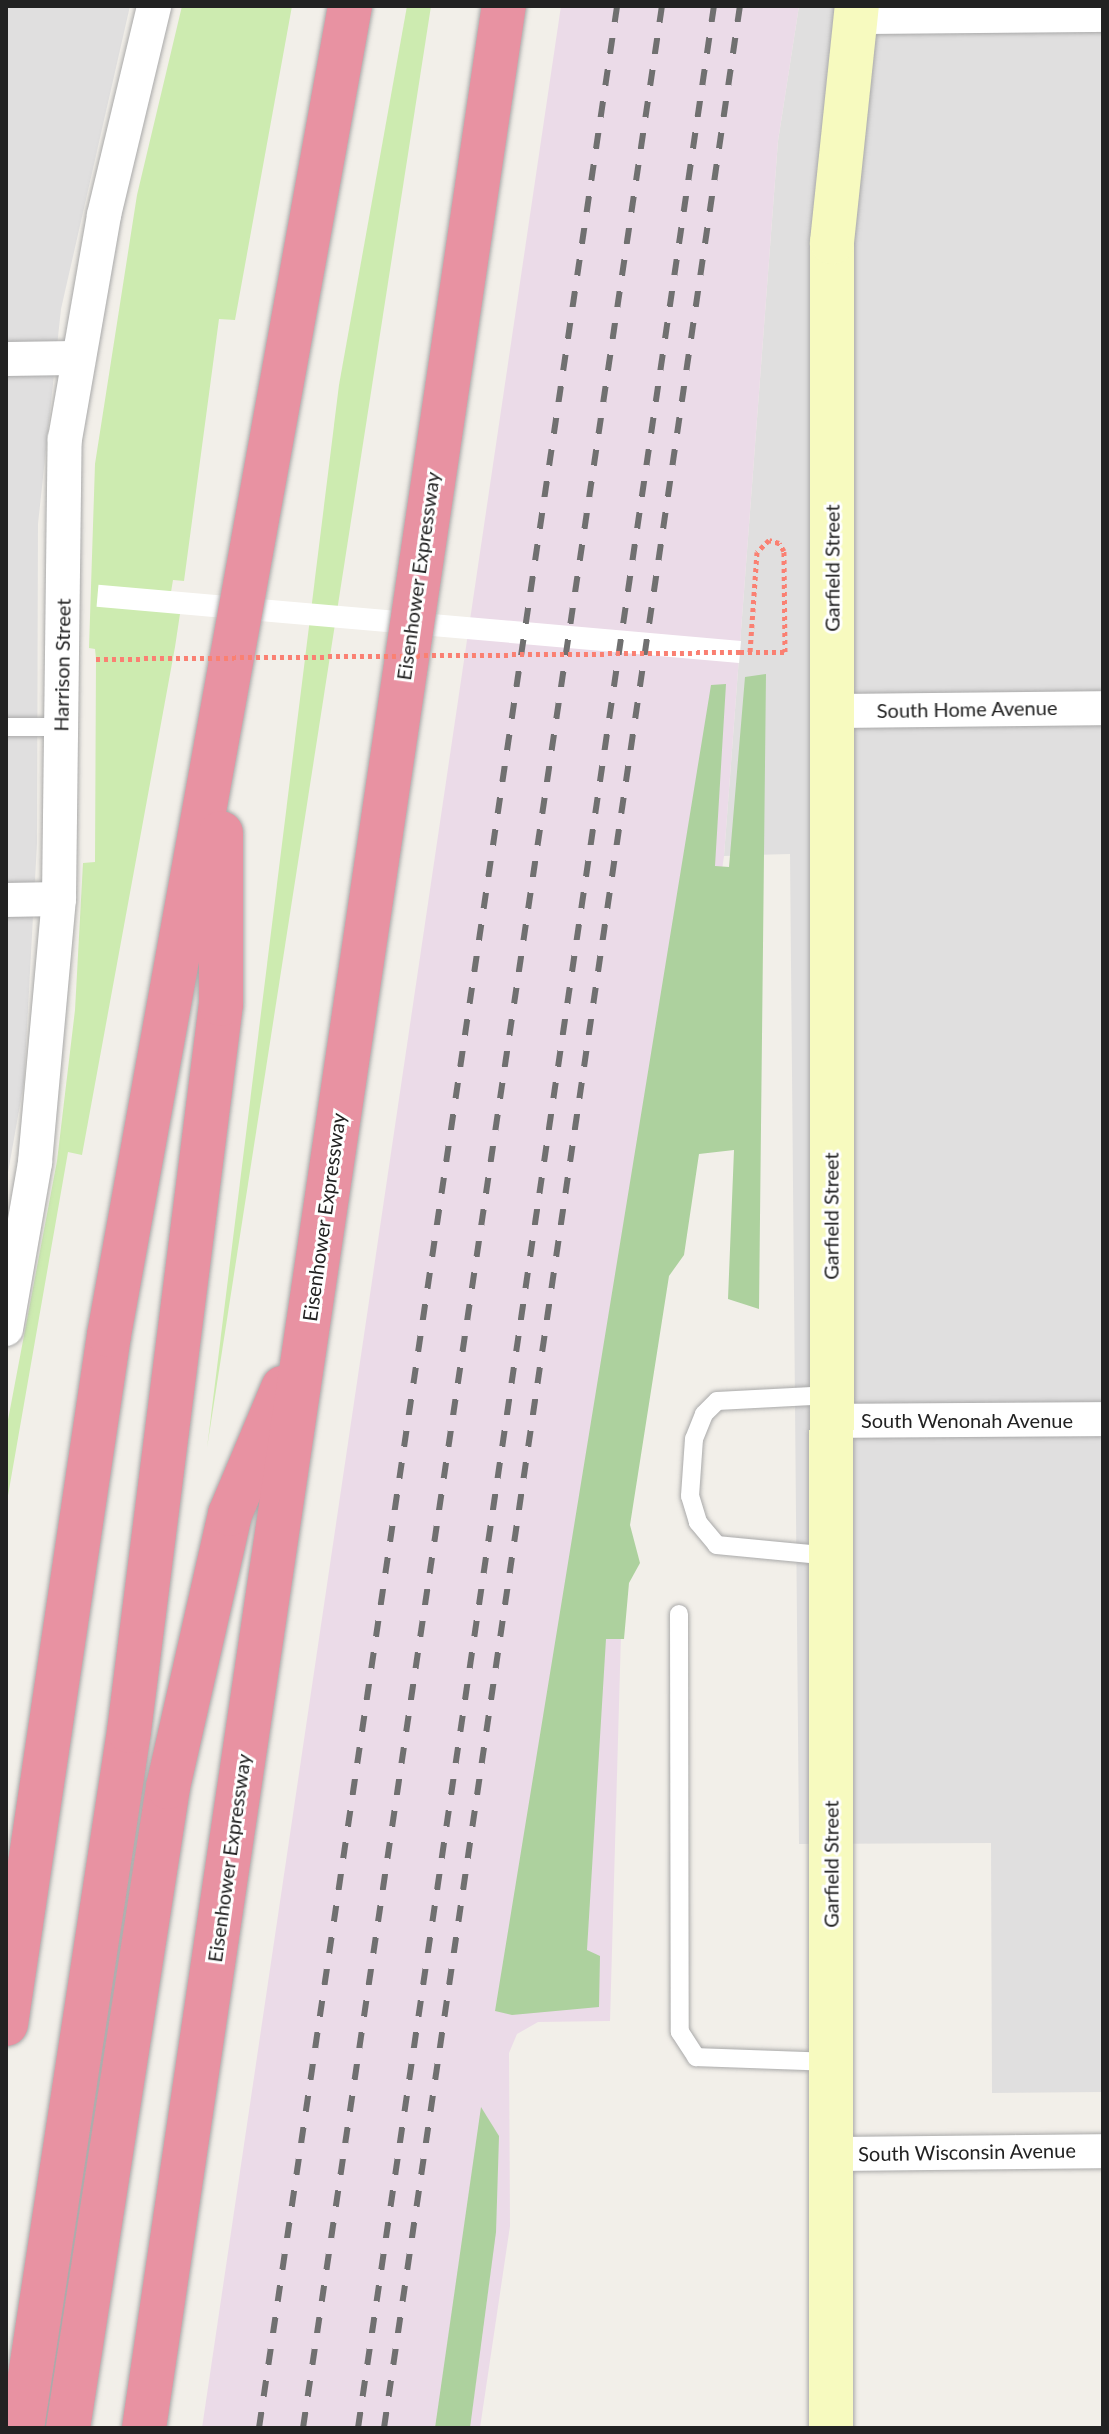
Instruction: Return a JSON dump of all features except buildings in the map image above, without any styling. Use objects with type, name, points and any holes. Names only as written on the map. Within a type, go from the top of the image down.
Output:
[{"type":"highway","points":[[6,2024],[109,1335],[350,6]]},
{"type":"highway","name":"Eisenhower Expressway","points":[[144,2428],[504,6]]},
{"type":"highway","points":[[22,2428],[129,1731],[221,1004],[220,727]]},
{"type":"highway","points":[[68,2428],[168,1787],[230,1514],[308,1328]]},
{"type":"street","name":"Harrison Street","points":[[6,1329],[15,1221],[44,1077],[59,899],[65,439],[75,358],[154,6]]},
{"type":"street","points":[[857,11],[1103,15]]},
{"type":"street","name":"Garfield Street","points":[[831,2428],[832,242],[857,11]]},
{"type":"street","points":[[6,359],[75,358]]},
{"type":"street","name":"South Home Avenue","points":[[831,711],[1103,708]]},
{"type":"street","points":[[6,900],[59,899]]},
{"type":"street","name":"South Wenonah Avenue","points":[[831,1408],[1103,1419]]},
{"type":"street","name":"South Wisconsin Avenue","points":[[831,2154],[1103,2151]]},
{"type":"lane","points":[[6,727],[62,727]]},
{"type":"lane","points":[[831,1408],[717,1401],[704,1414],[694,1439],[690,1496],[698,1522],[717,1545],[831,1556]]},
{"type":"lane","points":[[679,1614],[680,2032],[696,2057],[831,2062]]},
{"type":"path","points":[[96,659],[785,652],[784,551],[779,543],[769,540],[757,552],[750,652]]},
{"type":"shaded area","points":[[6,6],[130,6],[61,309],[38,524],[37,843],[24,1082],[6,1184]]},
{"type":"shaded area","points":[[561,6],[799,6],[778,141],[724,856],[623,1564],[610,2021],[538,2022],[517,2034],[509,2053],[510,2226],[480,2428],[202,2428]]},
{"type":"shaded area","points":[[799,6],[1103,6],[1103,2092],[992,2093],[991,1843],[799,1844],[790,854],[724,856],[778,141]]},
{"type":"green space","points":[[182,6],[292,6],[235,320],[219,319],[184,581],[173,580],[171,592],[183,594],[175,647],[82,1155],[68,1152],[6,1507],[8,1420],[57,1161],[75,1010],[83,863],[95,862],[96,659],[95,649],[89,648],[95,464],[137,195]]},
{"type":"green space","points":[[407,6],[431,6],[207,1448],[339,385]]},
{"type":"green space","points":[[766,674],[759,1309],[728,1299],[734,1150],[699,1154],[684,1255],[669,1276],[630,1525],[640,1563],[629,1583],[624,1639],[606,1639],[587,1950],[600,1956],[599,2007],[512,2015],[495,2011],[711,685],[726,684],[715,866],[729,867],[745,677]]},
{"type":"green space","points":[[481,2107],[499,2136],[496,2232],[470,2428],[435,2428]]},
{"type":"pier","points":[[98,585],[741,641],[739,663],[97,607]]},
{"type":"railway","points":[[259,2428],[617,6]]},
{"type":"railway","points":[[303,2428],[662,6]]},
{"type":"railway","points":[[358,2428],[714,6]]},
{"type":"railway","points":[[384,2428],[740,6]]}]
